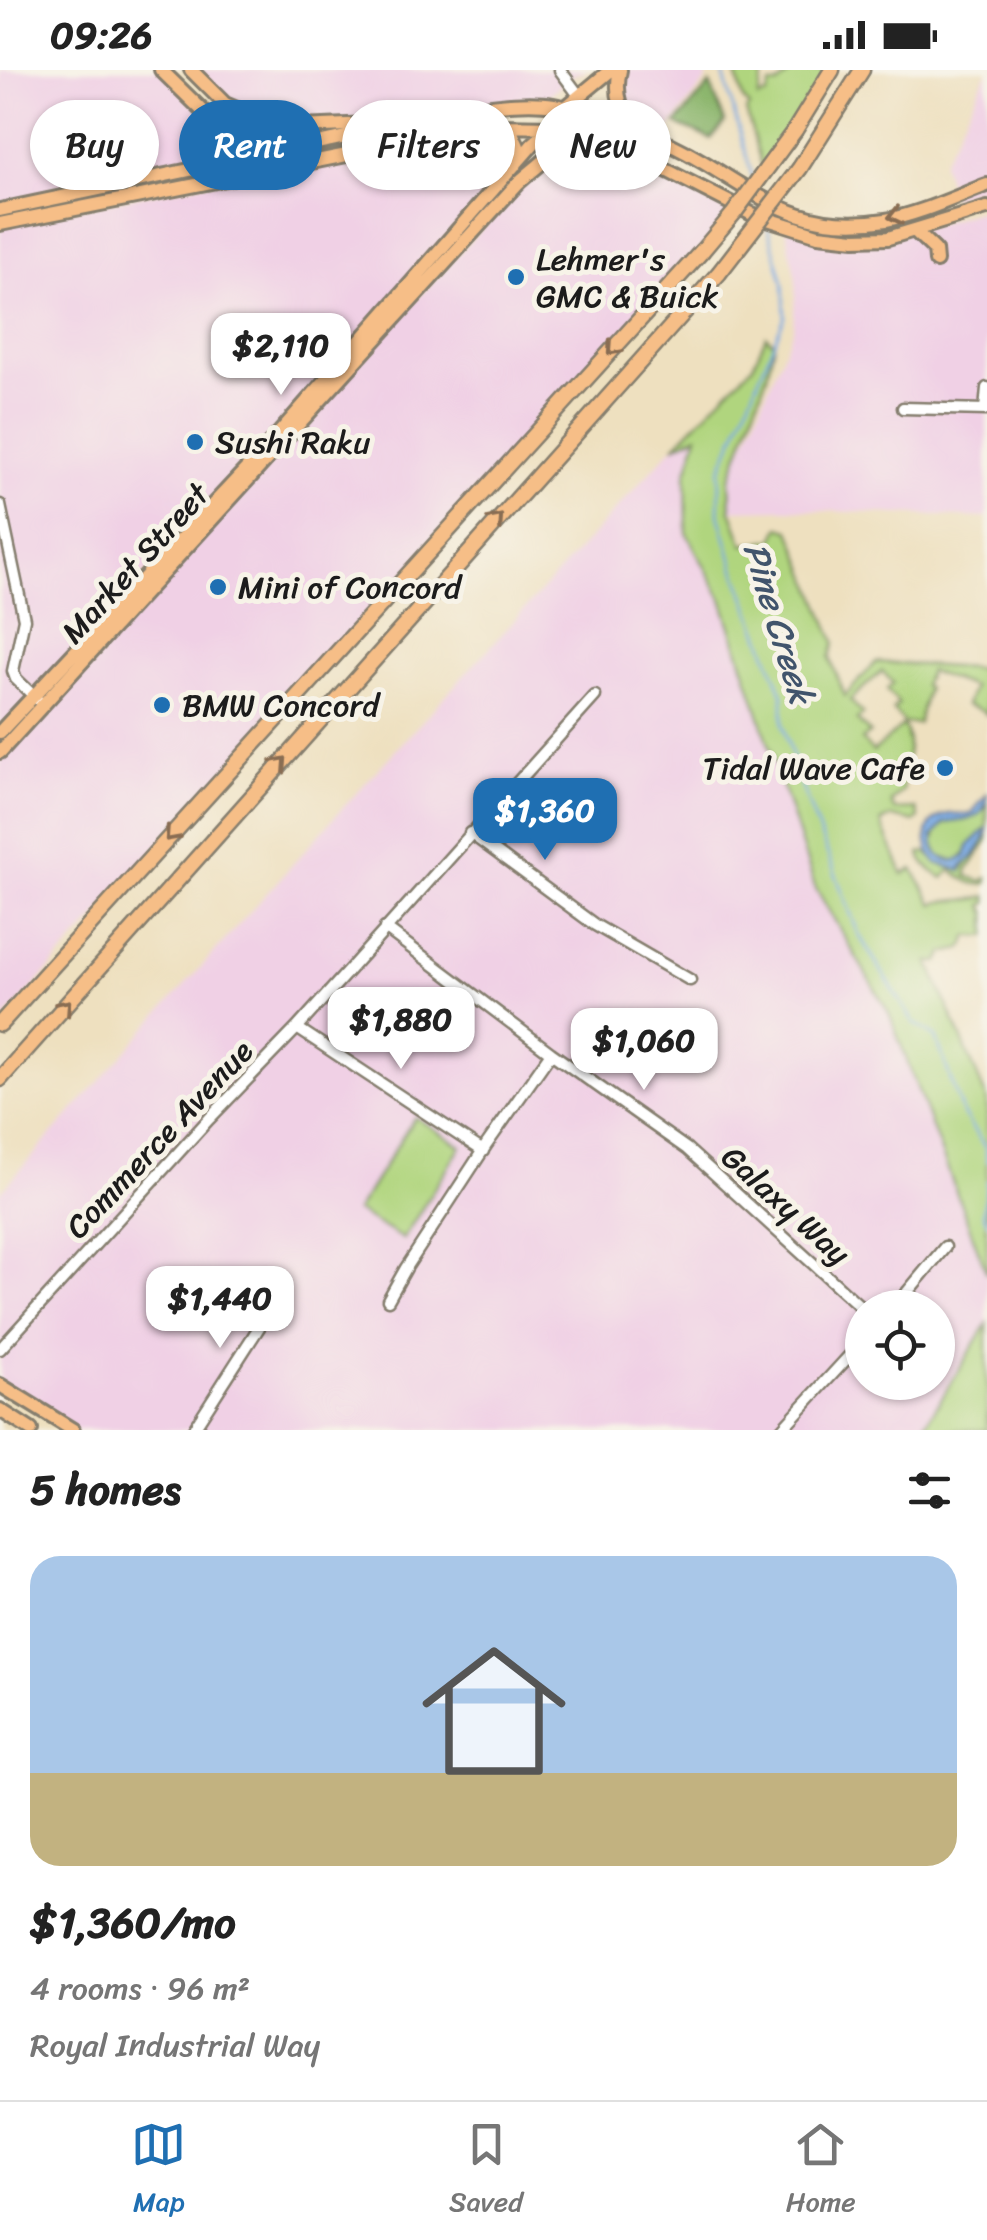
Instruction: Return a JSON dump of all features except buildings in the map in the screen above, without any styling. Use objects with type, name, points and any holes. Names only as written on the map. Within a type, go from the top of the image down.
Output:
[{"type":"highway","points":[[0,1024],[702,251],[795,130],[832,70]]},
{"type":"highway","points":[[0,1079],[719,273],[800,168],[862,70]]},
{"type":"main road","points":[[161,70],[191,100]]},
{"type":"main road","points":[[192,70],[222,100]]},
{"type":"main road","name":"Market Street","points":[[576,100],[611,70]]},
{"type":"main road","points":[[619,100],[620,70]]},
{"type":"main road","points":[[515,139],[515,165]]},
{"type":"main road","name":"Market Street","points":[[515,167],[535,142]]},
{"type":"main road","points":[[671,147],[782,210],[815,219],[888,220],[987,185]]},
{"type":"main road","name":"Market Street","points":[[0,732],[38,700],[535,166]]},
{"type":"main road","points":[[671,173],[758,217],[818,236],[888,238],[987,208]]},
{"type":"main road","points":[[0,224],[179,188]]},
{"type":"main road","points":[[0,210],[92,190],[91,199],[42,216]]},
{"type":"main road","name":"Market Street","points":[[0,752],[38,700],[496,190]]},
{"type":"main road","points":[[400,296],[432,268],[443,266],[443,258],[464,225]]},
{"type":"main road","points":[[916,232],[935,250],[936,261]]},
{"type":"main road","points":[[0,1385],[73,1430]]},
{"type":"main road","points":[[0,1410],[31,1430]]},
{"type":"street","points":[[560,70],[580,97]]},
{"type":"street","points":[[904,408],[986,410],[987,388]]},
{"type":"street","points":[[0,505],[24,619],[13,671],[38,700]]},
{"type":"street","name":"Commerce Avenue","points":[[0,1349],[209,1118],[297,1028],[594,696]]},
{"type":"street","points":[[470,833],[596,925],[690,980]]},
{"type":"street","name":"Galaxy Way","points":[[385,928],[686,1149],[845,1293]]},
{"type":"street","points":[[297,1028],[483,1151]]},
{"type":"street","points":[[388,1300],[551,1053]]},
{"type":"street","points":[[909,1290],[945,1247]]},
{"type":"street","points":[[193,1430],[281,1293]]},
{"type":"street","points":[[781,1430],[845,1360]]},
{"type":"shaded area","points":[[0,70],[161,70],[191,100],[179,100],[179,171],[159,175],[159,100],[30,100],[30,190],[92,190],[0,210]]},
{"type":"shaded area","points":[[191,70],[590,70],[575,74],[543,100],[535,100],[535,104],[515,107],[515,100],[342,100],[342,125],[322,126],[322,100],[221,100]]},
{"type":"shaded area","points":[[623,70],[705,70],[707,79],[671,126],[671,100],[622,98]]},
{"type":"shaded area","points":[[987,72],[987,185],[952,198],[942,163]]},
{"type":"shaded area","points":[[342,156],[342,190],[494,190],[0,732],[0,224],[179,188],[322,190],[322,160]]},
{"type":"shaded area","points":[[535,171],[535,190],[671,190],[671,177],[739,207],[0,1024],[0,752]]},
{"type":"shaded area","points":[[987,208],[987,518],[731,510],[730,478],[793,330],[796,280],[786,228],[888,238]]},
{"type":"shaded area","points":[[699,433],[686,475],[687,534],[722,599],[815,887],[889,1013],[987,1274],[987,1324],[955,1376],[955,1290],[845,1290],[845,1400],[940,1400],[922,1430],[73,1430],[0,1385],[0,1193],[340,811],[674,446]]},
{"type":"green space","points":[[735,70],[752,70],[763,77],[758,98],[767,95],[770,85],[778,85],[793,70],[832,70],[764,174],[746,110],[749,107]]},
{"type":"green space","points":[[710,84],[725,122],[711,139],[676,124]]},
{"type":"green space","points":[[766,336],[774,343],[767,375],[730,479],[731,510],[744,545],[774,539],[780,527],[790,530],[835,642],[830,658],[845,696],[876,662],[987,669],[987,716],[966,705],[973,687],[929,671],[918,724],[904,723],[893,710],[899,704],[887,690],[893,683],[882,671],[850,700],[863,714],[857,720],[870,733],[862,740],[873,752],[903,725],[907,733],[903,790],[891,802],[894,810],[916,809],[919,818],[915,822],[892,817],[881,822],[903,874],[913,869],[933,904],[987,896],[983,905],[987,936],[969,936],[962,949],[944,953],[939,962],[929,962],[987,1099],[987,1274],[889,1013],[815,887],[722,599],[687,534],[686,475],[698,435],[674,446],[753,365]]},
{"type":"green space","points":[[987,805],[987,828],[965,854],[956,861],[940,857],[933,843],[938,827],[969,820]]},
{"type":"green space","points":[[987,836],[967,876],[981,881],[987,878],[987,883],[973,883],[951,870],[943,878],[921,858],[920,853],[928,852],[962,870]]},
{"type":"green space","points":[[415,1117],[461,1146],[403,1239],[356,1211]]},
{"type":"green space","points":[[987,1324],[987,1430],[922,1430],[940,1400],[955,1400],[955,1376]]},
{"type":"water","points":[[987,794],[979,814],[945,823],[933,836],[939,854],[953,860],[966,856],[969,845],[987,828],[975,855],[962,866],[962,871],[936,863],[927,843],[932,823],[948,814],[971,814]]},
{"type":"waterway","name":"Pine Creek","points":[[722,70],[753,179]]},
{"type":"waterway","name":"Pine Creek","points":[[767,225],[783,282],[785,316],[720,471],[719,514],[735,569],[783,696],[783,725],[800,782],[859,935],[914,1023],[936,1037],[962,1112],[986,1149],[987,1162]]},
{"type":"waterway","name":"Pine Creek","points":[[987,1181],[983,1214],[987,1222]]},
{"type":"place","name":"Lehmer's GMC & Buick","points":[[516,277]]},
{"type":"place","name":"Sushi Raku","points":[[195,442]]},
{"type":"place","name":"Mini of Concord","points":[[218,587]]},
{"type":"place","name":"BMW Concord","points":[[162,705]]},
{"type":"place","name":"Tidal Wave Cafe","points":[[945,768]]}]
